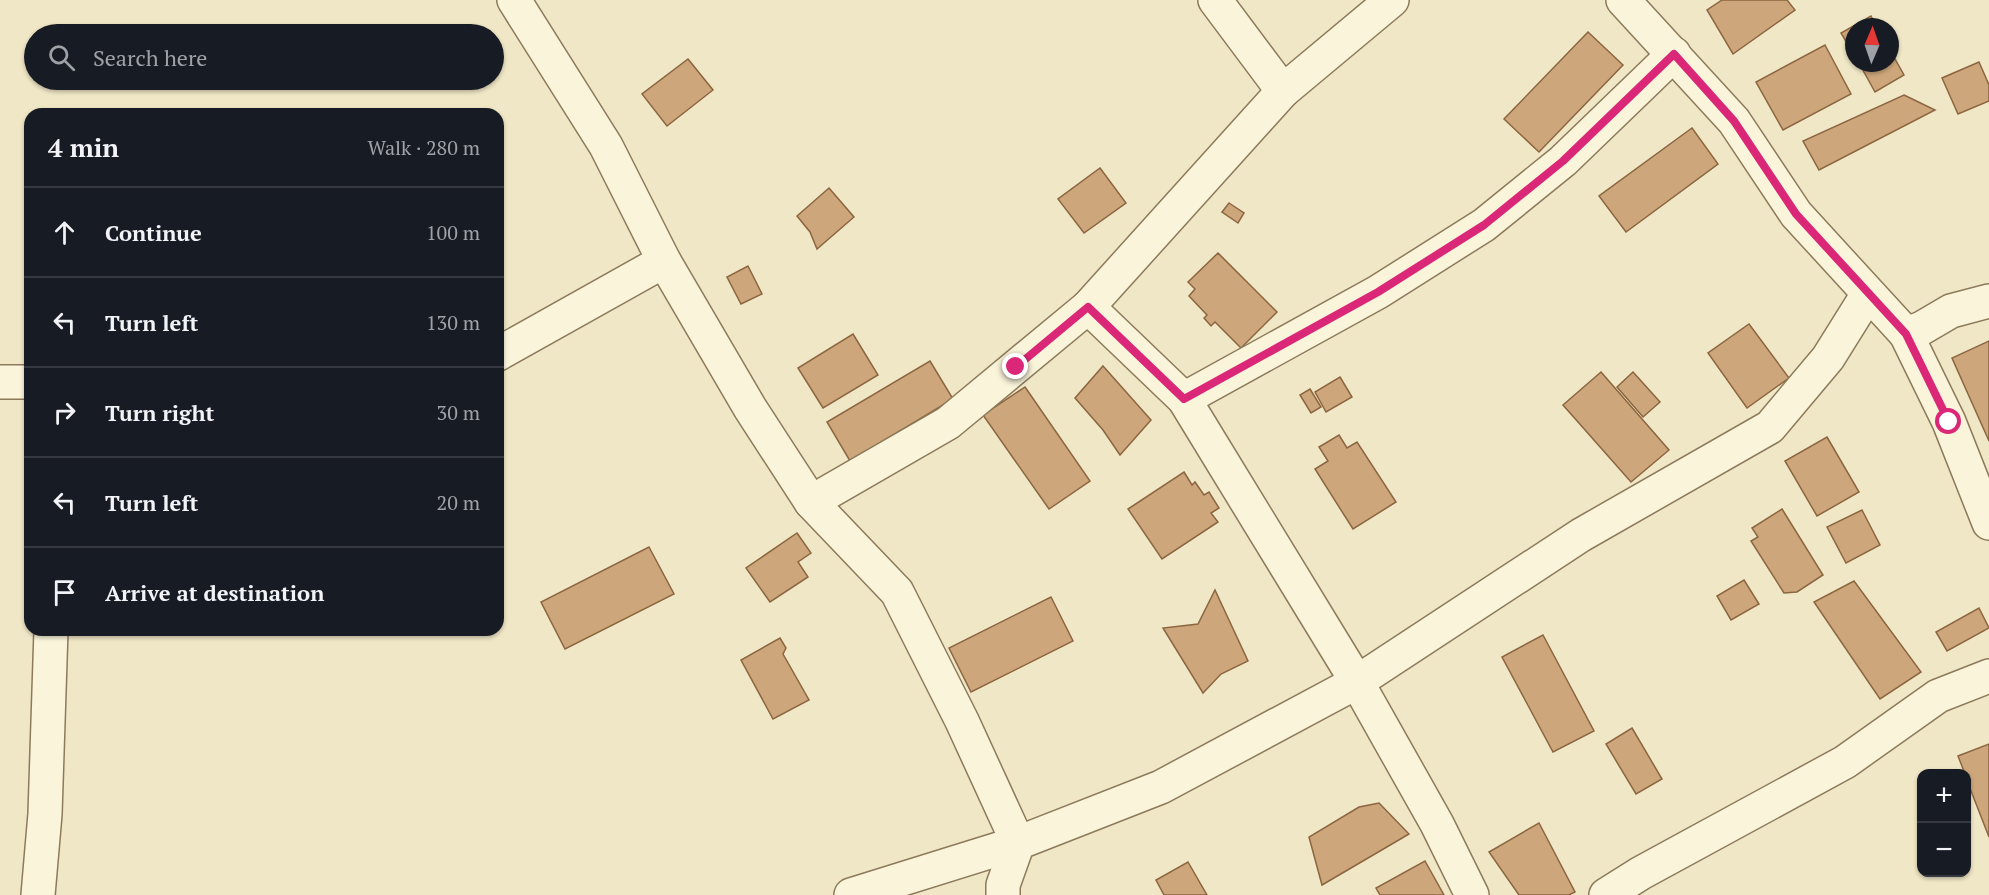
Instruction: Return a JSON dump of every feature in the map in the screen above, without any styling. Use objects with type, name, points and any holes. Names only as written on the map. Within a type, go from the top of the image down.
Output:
[{"type":"street","points":[[514,0],[606,146],[664,261],[750,408],[811,502],[897,592],[962,721],[1018,843],[1004,885],[1003,895]]},
{"type":"street","points":[[1215,0],[1283,91]]},
{"type":"street","points":[[811,502],[948,423],[1088,307],[1283,91],[1392,0]]},
{"type":"street","points":[[1623,0],[1734,121],[1796,214],[1906,334],[1949,422],[1989,523]]},
{"type":"street","points":[[1184,399],[1378,292],[1484,225],[1563,161],[1674,54]]},
{"type":"street","points":[[504,351],[664,261]]},
{"type":"street","points":[[851,895],[1018,843],[1161,787],[1357,682],[1581,535],[1770,427],[1828,358],[1868,294]]},
{"type":"street","points":[[1906,334],[1922,328],[1951,311],[1989,301]]},
{"type":"street","points":[[1088,307],[1184,399],[1357,682],[1437,824],[1472,895]]},
{"type":"street","points":[[0,382],[24,382]]},
{"type":"street","points":[[38,895],[45,814],[51,636]]},
{"type":"street","points":[[1606,895],[1641,873],[1845,762],[1938,696],[1989,676]]},
{"type":"building","points":[[1722,0],[1787,0],[1795,10],[1733,54],[1707,10]]},
{"type":"building","points":[[1588,32],[1623,65],[1539,152],[1504,119]]},
{"type":"building","points":[[1825,45],[1851,94],[1783,130],[1756,82]]},
{"type":"building","points":[[688,59],[713,90],[667,126],[642,94]]},
{"type":"building","points":[[1979,62],[1989,85],[1989,101],[1958,114],[1942,78]]},
{"type":"building","points":[[1899,66],[1904,75],[1875,92],[1864,72],[1899,72]]},
{"type":"building","points":[[1904,95],[1935,110],[1819,170],[1803,141]]},
{"type":"building","points":[[1692,128],[1718,164],[1626,232],[1599,196]]},
{"type":"building","points":[[1100,168],[1126,203],[1084,233],[1058,199]]},
{"type":"building","points":[[829,188],[854,217],[817,249],[810,232],[797,216]]},
{"type":"building","points":[[1229,203],[1244,213],[1238,223],[1222,212]]},
{"type":"building","points":[[1218,253],[1277,312],[1241,348],[1215,322],[1211,326],[1204,318],[1207,315],[1189,296],[1195,289],[1188,282]]},
{"type":"building","points":[[748,266],[762,294],[741,304],[727,277]]},
{"type":"building","points":[[1749,324],[1789,378],[1747,408],[1708,353]]},
{"type":"building","points":[[853,334],[878,375],[823,408],[798,368]]},
{"type":"building","points":[[1989,341],[1989,441],[1952,358]]},
{"type":"building","points":[[930,361],[953,399],[850,461],[827,422]]},
{"type":"building","points":[[1103,366],[1151,420],[1120,455],[1103,430],[1075,398]]},
{"type":"building","points":[[1601,372],[1669,450],[1631,482],[1563,405]]},
{"type":"building","points":[[1633,372],[1660,402],[1643,417],[1617,387]]},
{"type":"building","points":[[1340,377],[1352,397],[1326,412],[1315,392]]},
{"type":"building","points":[[1025,387],[1090,481],[1049,509],[983,415]]},
{"type":"building","points":[[1310,389],[1321,407],[1311,413],[1300,395]]},
{"type":"building","points":[[1339,435],[1347,448],[1357,442],[1396,502],[1353,529],[1315,469],[1328,461],[1319,447]]},
{"type":"building","points":[[1827,437],[1859,492],[1817,516],[1785,461]]},
{"type":"building","points":[[1184,472],[1192,485],[1195,482],[1204,495],[1209,492],[1219,508],[1211,513],[1218,522],[1162,559],[1128,509]]},
{"type":"building","points":[[1782,509],[1823,575],[1797,592],[1784,593],[1751,541],[1758,537],[1752,528]]},
{"type":"building","points":[[1862,510],[1880,545],[1846,563],[1827,527]]},
{"type":"building","points":[[797,533],[811,553],[798,562],[808,577],[770,602],[746,568]]},
{"type":"building","points":[[649,547],[674,594],[565,649],[541,602]]},
{"type":"building","points":[[1744,580],[1759,604],[1731,620],[1717,596]]},
{"type":"building","points":[[1854,581],[1921,672],[1880,699],[1814,602]]},
{"type":"building","points":[[1215,590],[1248,661],[1221,674],[1203,693],[1163,628],[1198,624]]},
{"type":"building","points":[[1051,597],[1073,641],[971,692],[949,648]]},
{"type":"building","points":[[1979,608],[1989,628],[1947,651],[1936,632]]},
{"type":"building","points":[[1543,635],[1594,731],[1553,752],[1502,657]]},
{"type":"building","points":[[780,638],[786,648],[783,654],[809,700],[773,719],[741,660]]},
{"type":"building","points":[[1632,728],[1662,779],[1636,794],[1606,744]]},
{"type":"building","points":[[1989,744],[1989,837],[1971,791],[1971,769],[1963,769],[1958,756]]},
{"type":"building","points":[[1379,803],[1409,834],[1322,885],[1309,837],[1359,807]]},
{"type":"building","points":[[1539,823],[1575,892],[1569,895],[1519,895],[1489,852]]},
{"type":"building","points":[[1425,861],[1444,895],[1380,895],[1376,888]]},
{"type":"building","points":[[1188,862],[1207,895],[1164,895],[1156,880]]},
{"type":"route","points":[[1016,367],[1088,307],[1184,399],[1378,292],[1484,225],[1563,161],[1674,54],[1734,121],[1796,214],[1906,334],[1949,422]]}]
